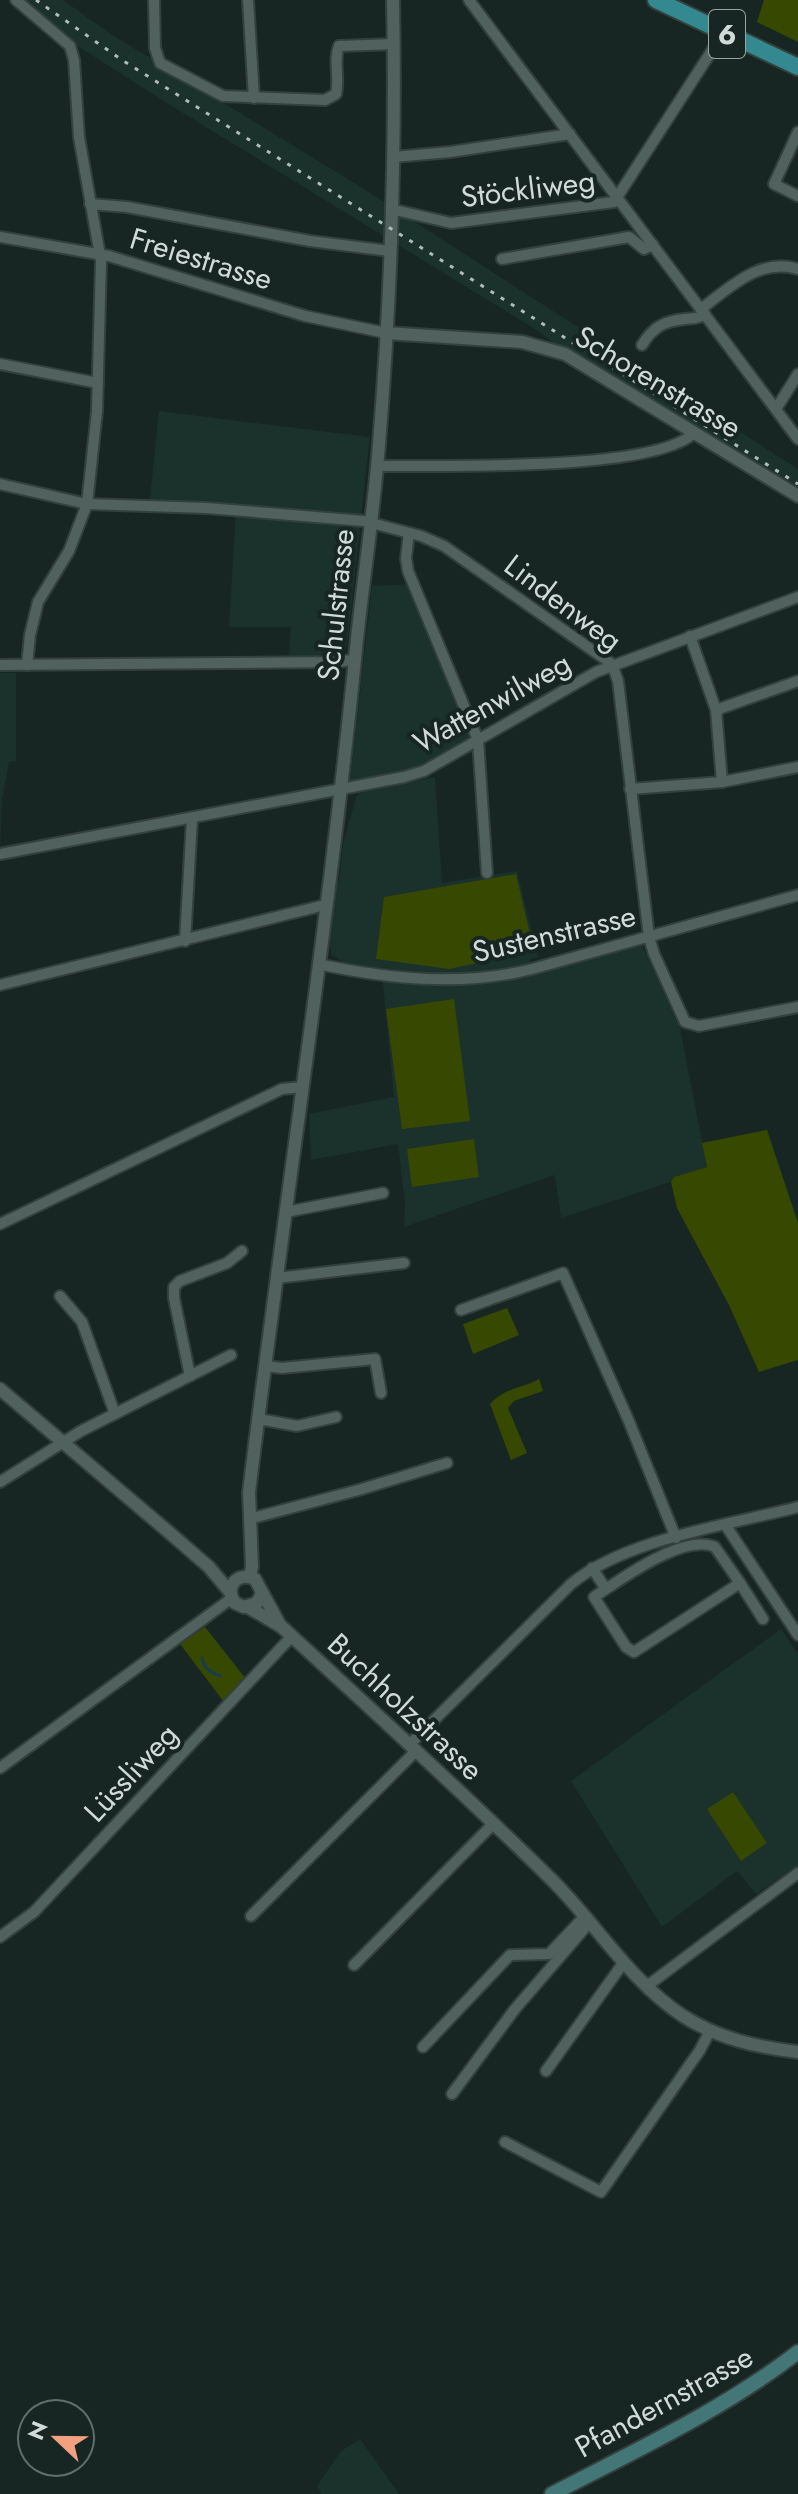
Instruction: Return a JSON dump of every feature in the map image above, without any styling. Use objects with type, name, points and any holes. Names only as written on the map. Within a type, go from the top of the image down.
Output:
[{"type":"main road","name":"6","points":[[656,0],[798,67]]},
{"type":"main road","name":"Pfandernstrasse","points":[[552,2494],[718,2406],[798,2352]]},
{"type":"street","points":[[16,0],[70,46],[74,60],[79,137],[99,254],[98,383],[87,504],[69,551],[38,602],[27,665]]},
{"type":"street","points":[[154,0],[155,48],[160,63],[218,94],[254,98],[331,98],[338,88],[336,52],[339,46],[394,44]]},
{"type":"street","points":[[248,0],[254,98]]},
{"type":"street","name":"Schulstrasse","points":[[244,1577],[252,1567],[249,1492],[270,1366],[277,1278],[342,789],[377,466],[390,251],[393,0]]},
{"type":"street","points":[[469,0],[798,439]]},
{"type":"street","name":"Stöckliweg","points":[[391,209],[451,223],[610,204],[618,198],[724,32]]},
{"type":"street","points":[[798,132],[774,184],[798,196]]},
{"type":"street","points":[[393,157],[570,134]]},
{"type":"street","points":[[90,204],[127,207],[310,241],[390,251]]},
{"type":"street","name":"Freiestrasse","points":[[0,237],[99,254],[295,314],[386,333]]},
{"type":"street","points":[[502,259],[629,237],[644,249],[653,245]]},
{"type":"street","points":[[642,345],[658,325],[697,318],[758,270],[772,266],[798,269]]},
{"type":"street","name":"Schorenstrasse","points":[[386,333],[519,342],[550,348],[572,357],[798,496]]},
{"type":"street","points":[[0,364],[98,383]]},
{"type":"street","points":[[776,409],[798,374]]},
{"type":"street","points":[[377,466],[596,462],[671,445],[686,440],[694,433]]},
{"type":"street","name":"Lindenweg","points":[[0,484],[87,504],[220,509],[371,522],[444,546],[612,664],[618,681],[649,937],[680,1015],[689,1025],[716,1024],[798,1007]]},
{"type":"street","points":[[409,533],[408,571],[478,740],[487,873]]},
{"type":"street","name":"Wattenwilweg","points":[[0,854],[192,819],[424,771],[612,664],[798,597]]},
{"type":"street","points":[[690,636],[716,710],[722,782]]},
{"type":"street","points":[[0,665],[335,662],[356,659]]},
{"type":"street","points":[[716,710],[798,681]]},
{"type":"street","points":[[630,789],[722,782],[798,767]]},
{"type":"street","points":[[185,941],[192,819]]},
{"type":"street","name":"Sustenstrasse","points":[[318,964],[419,979],[468,980],[509,975],[798,895]]},
{"type":"street","points":[[0,985],[325,905]]},
{"type":"street","points":[[0,1224],[282,1089],[302,1087]]},
{"type":"street","points":[[286,1212],[383,1193]]},
{"type":"street","points":[[190,1376],[174,1287],[180,1281],[227,1263],[242,1251]]},
{"type":"street","points":[[277,1278],[404,1263]]},
{"type":"street","points":[[461,1310],[563,1273],[628,1419],[676,1538]]},
{"type":"street","points":[[60,1296],[82,1322],[115,1414]]},
{"type":"street","points":[[270,1366],[287,1361],[380,1352]]},
{"type":"street","points":[[0,1482],[81,1431],[231,1355]]},
{"type":"street","points":[[270,1366],[295,1368],[375,1359],[381,1393]]},
{"type":"street","points":[[0,1389],[209,1567],[238,1605],[248,1607],[257,1603],[262,1593],[260,1584],[209,1567]]},
{"type":"street","points":[[259,1419],[297,1426],[336,1417]]},
{"type":"street","points":[[249,1519],[447,1463]]},
{"type":"street","points":[[251,1916],[571,1584],[592,1568],[638,1549],[798,1507]]},
{"type":"street","points":[[726,1526],[798,1635]]},
{"type":"street","points":[[740,1583],[634,1652],[626,1647],[594,1597],[654,1559],[709,1544],[715,1547],[740,1583],[763,1619]]},
{"type":"street","points":[[592,1568],[606,1589]]},
{"type":"street","points":[[0,1768],[231,1595],[232,1584],[244,1577]]},
{"type":"street","name":"Buchholzstrasse","points":[[262,1593],[287,1632]]},
{"type":"street","name":"Buchholzstrasse","points":[[248,1607],[287,1632],[413,1748],[555,1883],[624,1962],[670,2007],[710,2031],[747,2044],[798,2052]]},
{"type":"street","name":"Lüssliweg","points":[[0,1937],[34,1912],[287,1632]]},
{"type":"street","points":[[354,1965],[492,1825]]},
{"type":"street","points":[[647,1986],[798,1873]]},
{"type":"street","points":[[423,2047],[510,1955],[549,1954],[587,1919]]},
{"type":"street","points":[[452,2094],[587,1919]]},
{"type":"street","points":[[546,2071],[624,1962]]},
{"type":"street","points":[[505,2142],[601,2192],[710,2031]]},
{"type":"shaded area","points":[[21,0],[63,0],[111,34],[364,189],[798,469],[798,496],[572,357],[535,329],[165,102],[73,43]]},
{"type":"shaded area","points":[[159,411],[370,437],[347,646],[341,654],[289,656],[291,627],[229,627],[236,510],[149,507]]},
{"type":"shaded area","points":[[414,584],[478,740],[424,771],[350,781],[372,586]]},
{"type":"shaded area","points":[[0,673],[16,673],[16,761],[9,762],[2,800],[0,848]]},
{"type":"shaded area","points":[[435,777],[442,883],[517,871],[538,957],[530,959],[531,962],[495,973],[439,977],[345,963],[332,955],[328,940],[335,887],[339,881],[343,844],[356,797],[360,793]]},
{"type":"shaded area","points":[[639,939],[680,1028],[707,1167],[561,1218],[555,1175],[404,1227],[405,1204],[398,1144],[311,1160],[309,1114],[394,1097],[382,974],[489,978]]},
{"type":"shaded area","points":[[781,1629],[798,1654],[798,1865],[756,1894],[737,1871],[662,1927],[571,1781]]},
{"type":"shaded area","points":[[360,2439],[399,2494],[321,2494],[317,2486],[341,2451]]},
{"type":"green space","points":[[764,0],[798,0],[798,42],[757,22]]},
{"type":"green space","points":[[516,874],[534,951],[449,969],[376,959],[384,897]]},
{"type":"green space","points":[[454,999],[470,1121],[402,1129],[386,1009]]},
{"type":"green space","points":[[767,1130],[798,1223],[798,1360],[759,1372],[729,1305],[677,1208],[671,1182],[674,1177],[707,1167],[702,1143]]},
{"type":"green space","points":[[474,1139],[479,1177],[412,1187],[407,1149]]},
{"type":"green space","points":[[507,1308],[519,1335],[473,1354],[463,1324]]},
{"type":"green space","points":[[539,1379],[543,1391],[514,1401],[508,1408],[527,1453],[511,1460],[490,1404],[508,1391]]},
{"type":"green space","points":[[205,1627],[246,1679],[224,1702],[180,1644]]},
{"type":"green space","points":[[733,1792],[767,1843],[741,1861],[707,1809]]},
{"type":"waterway","points":[[202,1658],[206,1667],[220,1676]]},
{"type":"railway","points":[[36,0],[122,60],[798,484]]}]
